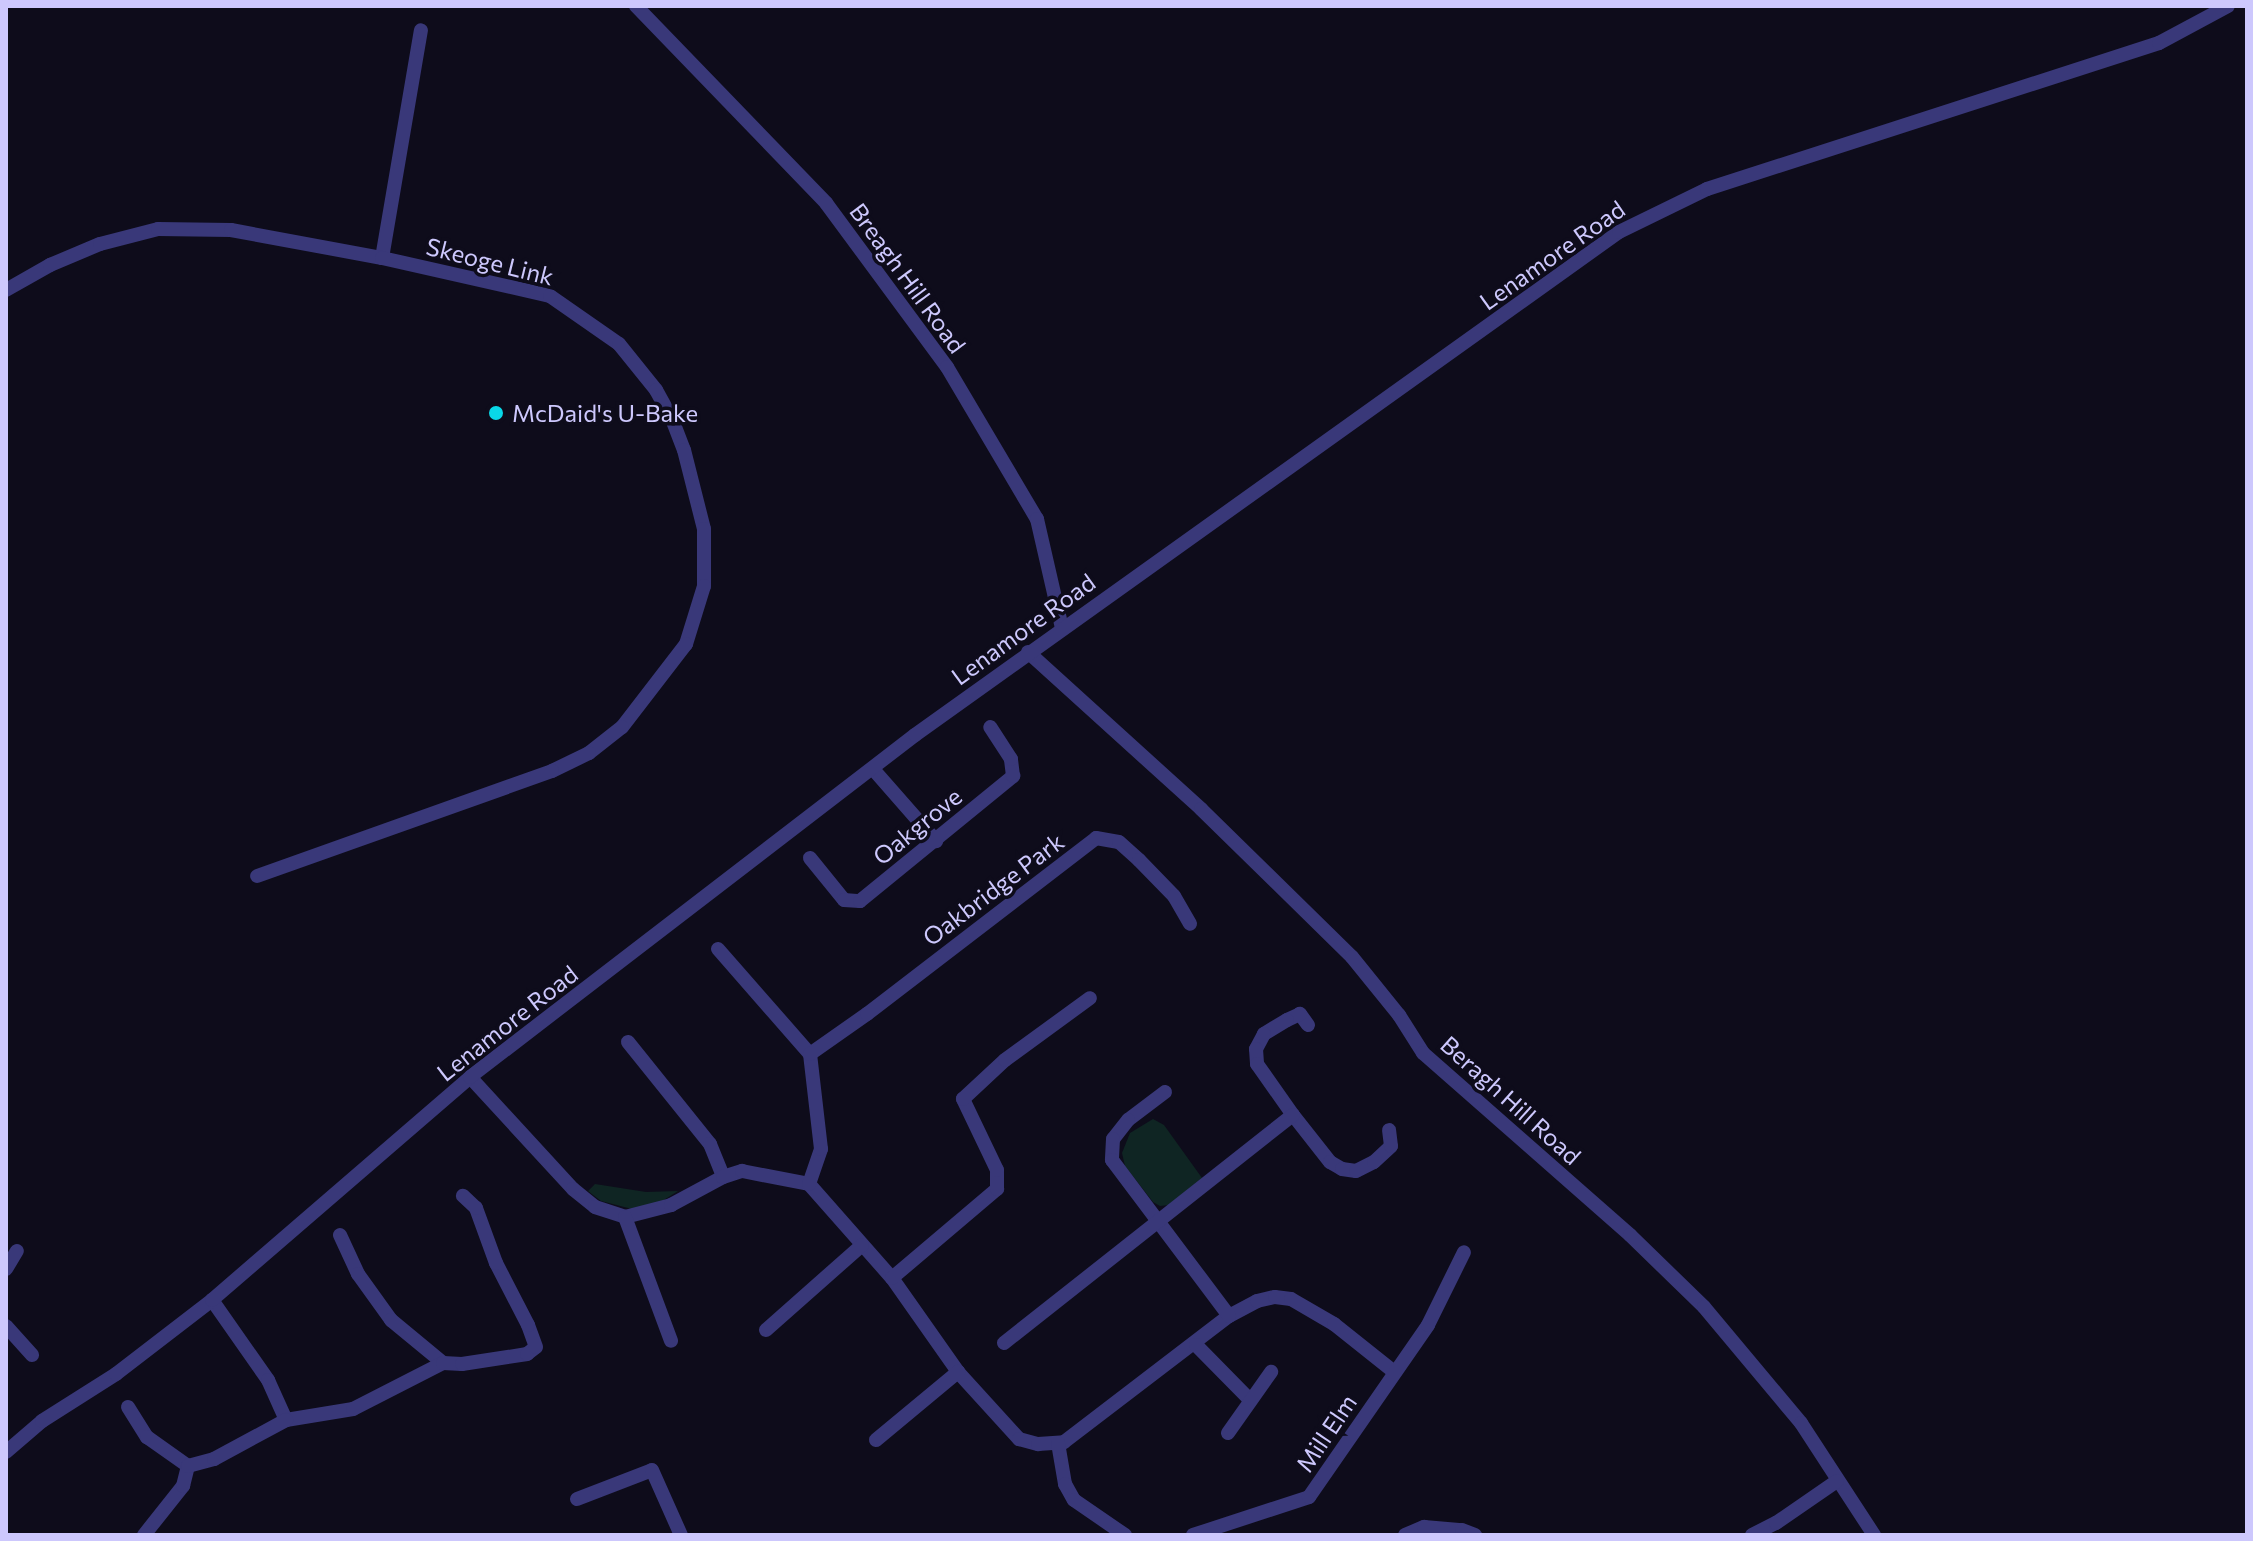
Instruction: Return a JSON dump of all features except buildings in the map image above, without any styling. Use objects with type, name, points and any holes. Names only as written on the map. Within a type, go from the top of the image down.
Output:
[{"type":"street","name":"Breagh Hill Road","points":[[636,6],[826,203],[947,367],[1037,519],[1062,628]]},
{"type":"street","name":"Lenamore Road","points":[[6,1452],[42,1421],[116,1374],[212,1300],[470,1077],[873,769],[1028,652],[1619,232],[1707,189],[2062,76],[2189,29],[2228,6]]},
{"type":"street","points":[[382,258],[421,30]]},
{"type":"street","name":"Skeoge Link","points":[[6,290],[50,265],[100,244],[158,229],[231,230],[382,258],[550,296],[619,344],[656,390],[684,450],[704,529],[704,586],[686,644],[664,677],[622,727],[589,753],[552,771],[257,876]]},
{"type":"street","name":"Beragh Hill Road","points":[[1028,652],[1178,788],[1352,957],[1399,1015],[1423,1053],[1630,1235],[1704,1307],[1801,1423],[1874,1535]]},
{"type":"street","name":"Oakgrove","points":[[810,858],[844,900],[860,901],[1013,776],[1011,759],[990,727]]},
{"type":"street","points":[[873,769],[936,841]]},
{"type":"street","name":"Oakbridge Park","points":[[810,1054],[867,1014],[1096,838],[1119,842],[1139,860],[1174,896],[1190,924]]},
{"type":"street","points":[[718,949],[810,1054],[821,1149],[809,1184]]},
{"type":"street","points":[[892,1278],[997,1189],[997,1170],[963,1099],[993,1069],[1090,998]]},
{"type":"street","points":[[1308,1025],[1300,1014],[1264,1034],[1256,1049],[1257,1064],[1293,1115],[1330,1162],[1342,1169],[1356,1171],[1374,1162],[1391,1146],[1389,1130]]},
{"type":"street","points":[[628,1042],[710,1144],[723,1177]]},
{"type":"street","points":[[470,1077],[573,1189],[595,1207],[625,1217],[671,1205],[723,1177],[742,1171],[809,1184],[892,1278],[958,1372],[1019,1439],[1058,1443],[1196,1345],[1229,1316],[1257,1301],[1275,1297],[1291,1299],[1334,1324],[1393,1371]]},
{"type":"street","points":[[1165,1092],[1128,1120],[1113,1139],[1112,1160],[1229,1316]]},
{"type":"street","points":[[1004,1343],[1293,1115]]},
{"type":"street","points":[[188,1466],[214,1459],[286,1420],[353,1409],[443,1363],[462,1364],[527,1354],[536,1347],[496,1263],[476,1208],[463,1196]]},
{"type":"street","points":[[625,1217],[671,1341]]},
{"type":"street","points":[[340,1235],[358,1274],[391,1320],[443,1363]]},
{"type":"street","points":[[766,1330],[862,1245]]},
{"type":"street","points":[[6,1269],[17,1251]]},
{"type":"street","name":"Mill Elm","points":[[1193,1535],[1309,1497],[1432,1317],[1464,1252]]},
{"type":"street","points":[[212,1300],[268,1380],[286,1420]]},
{"type":"street","points":[[6,1326],[32,1355]]},
{"type":"street","points":[[1196,1345],[1250,1400]]},
{"type":"street","points":[[876,1440],[958,1372]]},
{"type":"street","points":[[1228,1433],[1271,1372]]},
{"type":"street","points":[[128,1407],[147,1437],[188,1466]]},
{"type":"street","points":[[1058,1443],[1065,1484],[1074,1500],[1125,1535]]},
{"type":"street","points":[[144,1535],[183,1486],[188,1466]]},
{"type":"street","points":[[577,1499],[652,1470],[681,1535]]},
{"type":"street","points":[[1752,1535],[1776,1523],[1837,1481]]},
{"type":"street","points":[[1405,1535],[1424,1527],[1462,1530],[1475,1535]]},
{"type":"green space","points":[[1153,1119],[1164,1125],[1202,1178],[1169,1205],[1160,1206],[1153,1202],[1125,1166],[1122,1153],[1130,1133]]},
{"type":"green space","points":[[595,1184],[646,1192],[678,1191],[659,1203],[632,1209],[601,1201],[588,1191]]},
{"type":"place","name":"McDaid's U-Bake","points":[[496,413]]}]
